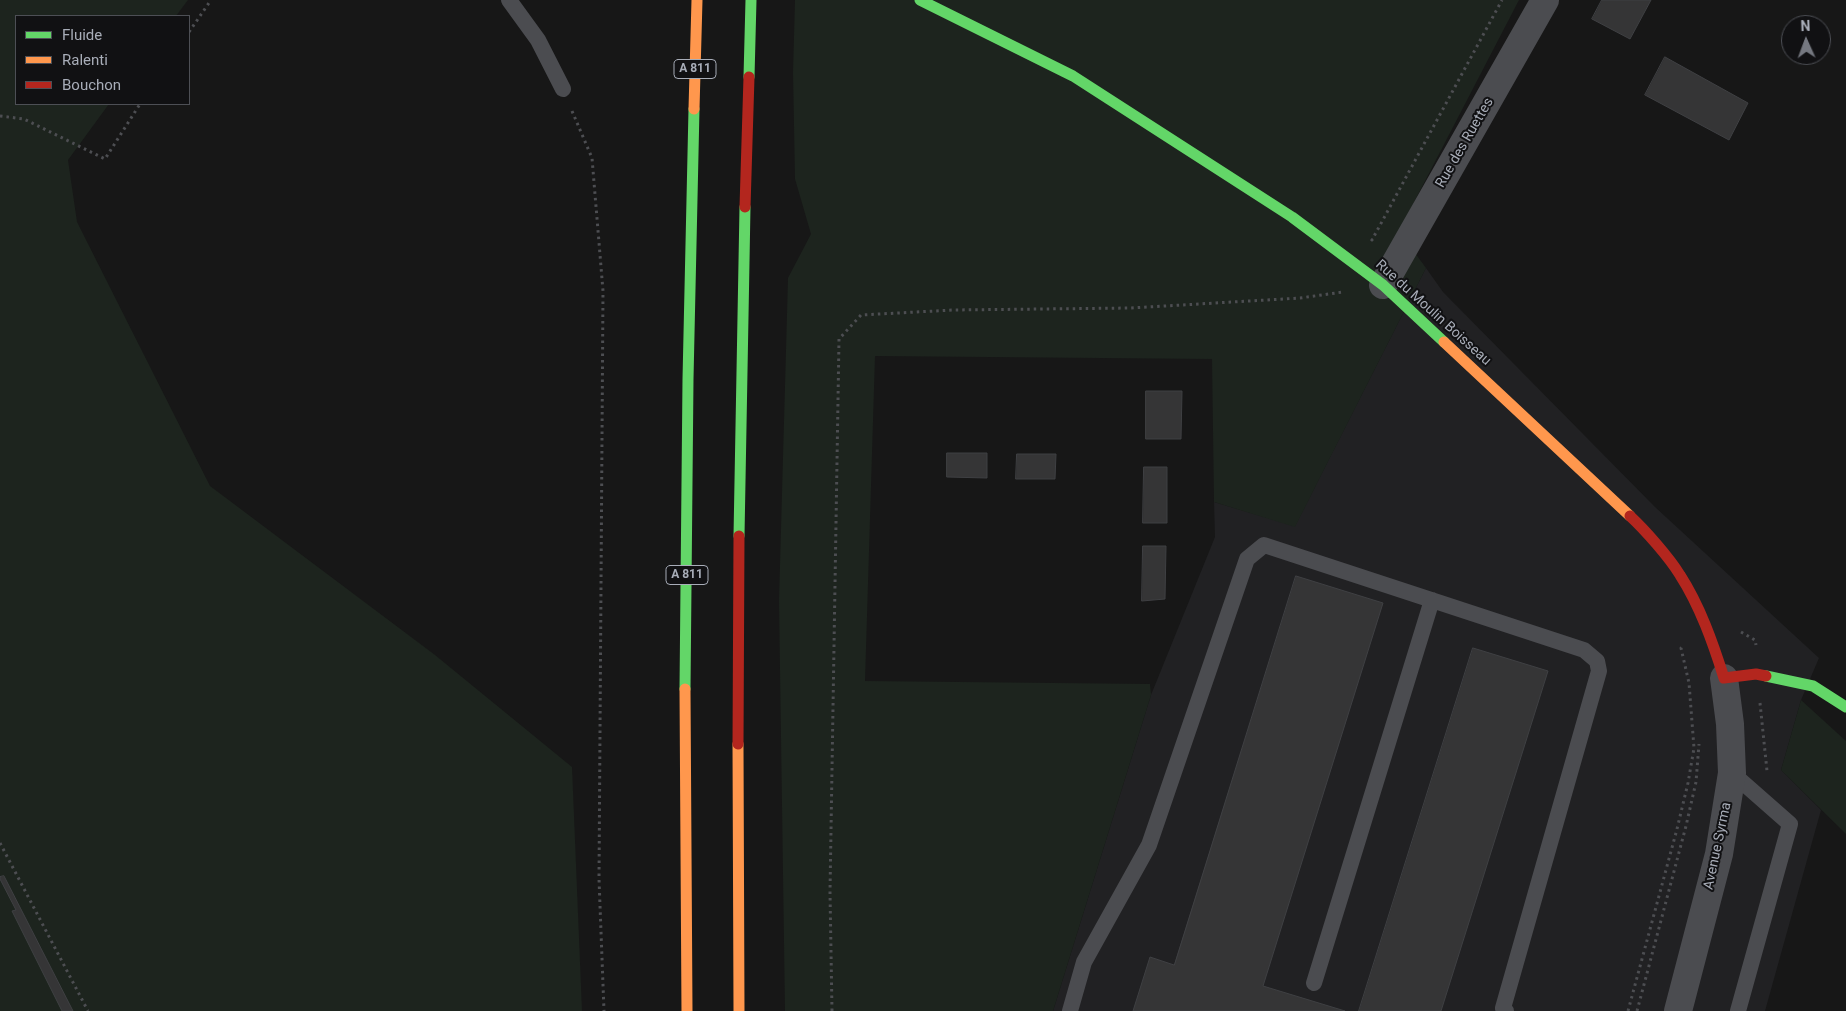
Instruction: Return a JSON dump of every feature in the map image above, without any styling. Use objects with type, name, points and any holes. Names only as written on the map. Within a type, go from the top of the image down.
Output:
[{"type":"main road","name":"A 811","points":[[687,1011],[685,865],[688,455],[697,0]]},
{"type":"main road","points":[[739,1011],[739,483],[751,0]]},
{"type":"main road","name":"Rue du Moulin Boisseau","points":[[920,0],[1073,76],[1292,217],[1383,285],[1641,526],[1680,574],[1711,637],[1724,678]]},
{"type":"main road","points":[[1724,678],[1756,674],[1813,686],[1846,707]]},
{"type":"street","name":"Rue des Ruettes","points":[[1383,285],[1545,0]]},
{"type":"street","name":"Avenue Syrma","points":[[1678,1011],[1719,854],[1732,773],[1730,724],[1724,678]]},
{"type":"lane","points":[[509,0],[538,40],[563,89]]},
{"type":"lane","points":[[1070,1011],[1084,962],[1149,845],[1248,558],[1264,546],[1584,650],[1597,661],[1599,671],[1503,1008],[1506,1011]]},
{"type":"lane","points":[[1314,983],[1432,600]]},
{"type":"lane","points":[[1732,773],[1790,824],[1738,1011]]},
{"type":"path","points":[[190,31],[211,0]]},
{"type":"path","points":[[1364,234],[1372,240],[1502,0]]},
{"type":"path","points":[[563,89],[592,158],[603,291],[599,879],[604,1011]]},
{"type":"path","points":[[0,116],[24,119],[105,159],[139,105]]},
{"type":"path","points":[[832,1011],[830,892],[839,339],[861,315],[953,310],[1161,307],[1300,298],[1383,285]]},
{"type":"path","points":[[1628,1011],[1677,829],[1694,748],[1689,683],[1681,648],[1730,631],[1737,631],[1755,640],[1756,674]]},
{"type":"path","points":[[1637,1011],[1686,826],[1696,782],[1700,737]]},
{"type":"path","points":[[0,843],[88,1011]]},
{"type":"shaded area","points":[[0,0],[188,0],[177,15],[15,15],[15,105],[108,105],[68,160],[77,222],[210,486],[435,655],[572,767],[582,1011],[0,1011]]},
{"type":"shaded area","points":[[795,0],[1519,0],[1399,231],[1426,268],[1295,527],[1214,502],[1212,359],[875,356],[865,681],[1150,684],[1151,695],[1053,1011],[785,1011],[779,601],[788,278],[811,234],[795,179],[793,72]]},
{"type":"shaded area","points":[[1426,268],[1443,292],[1655,507],[1819,658],[1801,700],[1781,770],[1821,810],[1765,1011],[1053,1011],[1151,695],[1215,537],[1214,502],[1295,526]]},
{"type":"shaded area","points":[[1801,700],[1846,741],[1846,834],[1781,770]]},
{"type":"building","points":[[1602,0],[1651,0],[1630,39],[1592,19]]},
{"type":"building","points":[[1665,57],[1748,103],[1729,140],[1645,95]]},
{"type":"building","points":[[1146,391],[1182,391],[1181,439],[1146,439]]},
{"type":"building","points":[[947,453],[987,453],[987,478],[947,477]]},
{"type":"building","points":[[1017,454],[1056,454],[1055,479],[1016,479]]},
{"type":"building","points":[[1144,467],[1167,467],[1167,523],[1143,523]]},
{"type":"building","points":[[1143,546],[1166,546],[1165,599],[1142,601]]},
{"type":"building","points":[[1296,576],[1383,603],[1263,986],[1345,1011],[1133,1011],[1150,957],[1174,965]]},
{"type":"building","points":[[1473,648],[1548,671],[1441,1011],[1359,1011]]},
{"type":"building","points":[[4,876],[73,1011],[62,1011],[12,911],[16,910],[0,879],[0,877]]},
{"type":"traffic: fast","points":[[749,77],[751,0]]},
{"type":"traffic: fast","points":[[920,0],[1073,76],[1292,217],[1383,285],[1444,342]]},
{"type":"traffic: fast","points":[[685,689],[688,379],[694,109]]},
{"type":"traffic: fast","points":[[739,536],[745,207]]},
{"type":"traffic: fast","points":[[1766,676],[1813,686],[1846,707]]},
{"type":"traffic: slow","points":[[694,109],[697,0]]},
{"type":"traffic: slow","points":[[1444,342],[1630,516]]},
{"type":"traffic: slow","points":[[685,689],[687,1011]]},
{"type":"traffic: slow","points":[[738,744],[739,1011]]},
{"type":"traffic: jam","points":[[745,207],[749,77]]},
{"type":"traffic: jam","points":[[1630,516],[1663,552],[1694,599],[1724,678],[1756,674],[1766,676]]},
{"type":"traffic: jam","points":[[738,744],[739,536]]}]
